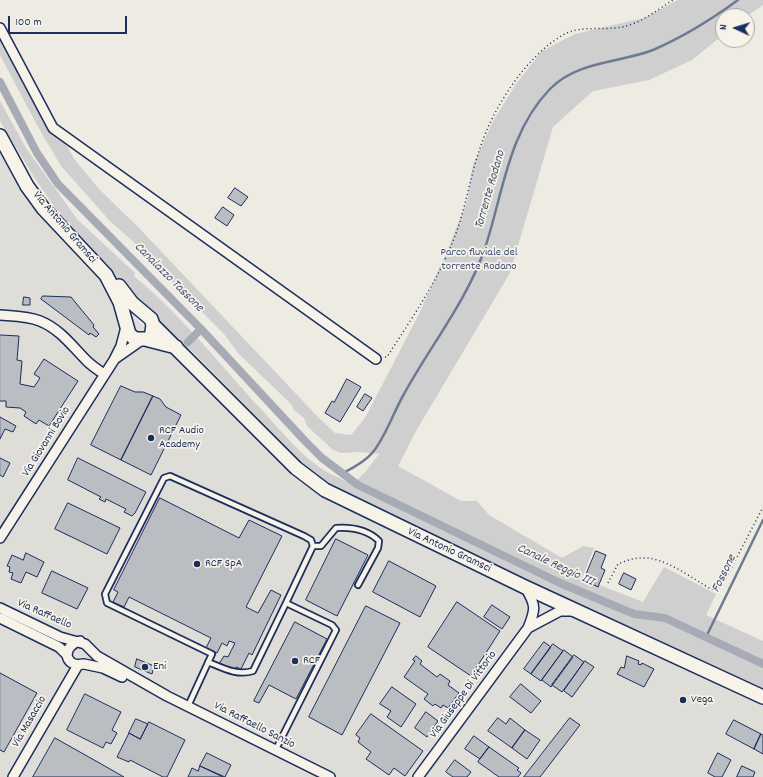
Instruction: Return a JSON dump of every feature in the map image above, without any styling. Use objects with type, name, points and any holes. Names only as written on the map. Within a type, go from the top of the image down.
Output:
[{"type":"street","points":[[0,28],[53,128],[376,358]]},
{"type":"street","name":"Via Antonio Gramsci","points":[[0,136],[28,186],[43,208],[106,275],[117,283],[127,297],[142,313],[148,316],[153,325],[176,346],[273,446],[310,480],[337,498],[575,611],[763,697]]},
{"type":"street","name":"Via Antonio Gramsci","points":[[106,275],[120,302],[126,325]]},
{"type":"street","points":[[142,313],[131,316],[126,325],[132,337],[176,346]]},
{"type":"street","points":[[0,315],[26,317],[40,320],[52,327],[88,362],[104,374]]},
{"type":"street","name":"Via Giovanni Bovio","points":[[0,538],[114,360],[121,346],[126,325]]},
{"type":"street","points":[[144,339],[151,334],[153,325]]},
{"type":"street","name":"Via Giovanni Bovio","points":[[114,360],[144,339]]},
{"type":"street","points":[[526,587],[534,601],[535,612]]},
{"type":"street","points":[[535,612],[543,604],[552,600],[554,607],[552,616]]},
{"type":"street","name":"Via Raffaello","points":[[0,608],[60,637],[80,641],[97,656],[167,696]]},
{"type":"street","name":"Via Giuseppe Di Vittorio","points":[[528,628],[560,611],[575,611]]},
{"type":"street","name":"Via Giuseppe Di Vittorio","points":[[418,777],[528,628],[535,612]]},
{"type":"street","name":"Via Raffaello","points":[[0,618],[59,647],[75,661],[103,668],[167,696]]},
{"type":"street","name":"Via Raffaello","points":[[75,661],[68,648],[73,643],[80,641]]},
{"type":"street","points":[[75,661],[88,660],[90,654],[89,648]]},
{"type":"street","name":"Via Masaccio","points":[[13,777],[68,680],[75,661]]},
{"type":"street","name":"Via Raffaello Sanzio","points":[[167,696],[330,777]]},
{"type":"lane","points":[[188,706],[208,662],[212,654],[107,603],[105,594],[164,478],[170,476],[304,536],[311,540],[313,546],[253,671],[245,674],[235,673],[208,662]]},
{"type":"lane","points":[[313,546],[321,546],[336,528],[352,527],[374,536],[379,541],[378,548],[358,585]]},
{"type":"lane","points":[[275,751],[336,630],[332,625],[286,603]]},
{"type":"path","points":[[376,358],[387,357],[446,258],[456,234],[480,148],[489,126],[517,79],[539,54],[564,34],[588,29],[607,29],[626,26],[673,0]]},
{"type":"path","points":[[608,583],[618,564],[629,560],[643,558],[660,561],[711,589],[719,588],[722,586],[763,507]]},
{"type":"shaded area","points":[[0,147],[35,208],[64,242],[104,283],[112,294],[248,431],[306,485],[361,516],[597,628],[763,698],[763,777],[0,777]]},
{"type":"green space","name":"Parco fluviale del torrente Rodano","points":[[678,0],[763,0],[763,5],[755,10],[755,8],[715,8],[715,41],[692,60],[649,80],[593,91],[553,127],[510,273],[416,431],[398,466],[461,501],[477,501],[489,515],[562,558],[583,546],[594,548],[582,578],[643,602],[664,567],[716,594],[706,615],[763,641],[763,692],[352,499],[313,475],[192,351],[167,334],[157,322],[152,312],[130,295],[55,208],[0,121],[0,101],[26,148],[77,219],[135,273],[134,276],[183,322],[300,451],[323,470],[353,484],[366,471],[379,454],[359,452],[341,453],[333,450],[307,426],[304,418],[294,410],[292,405],[238,353],[224,334],[159,269],[156,262],[110,221],[61,166],[38,127],[0,55],[0,31],[75,160],[99,189],[140,229],[318,417],[335,433],[351,435],[365,418],[419,314],[467,201],[473,165],[493,121],[516,84],[542,51],[575,34],[644,18]]},
{"type":"building","points":[[235,188],[248,197],[241,206],[228,198]]},
{"type":"building","points":[[223,207],[234,215],[227,226],[215,218]]},
{"type":"building","points":[[43,296],[71,297],[94,325],[93,327],[99,334],[96,337],[90,333],[89,335],[41,299]]},
{"type":"building","points":[[24,297],[30,298],[30,305],[23,305]]},
{"type":"building","points":[[0,335],[19,336],[17,360],[22,361],[20,384],[34,387],[40,378],[34,374],[44,359],[78,381],[49,426],[39,420],[36,424],[24,416],[26,412],[20,408],[6,407],[6,401],[0,401]]},
{"type":"building","points":[[347,379],[361,387],[340,422],[325,413],[332,401],[334,402]]},
{"type":"building","points":[[121,386],[135,392],[143,392],[153,396],[121,460],[91,445]]},
{"type":"building","points":[[365,394],[372,398],[363,411],[357,407]]},
{"type":"building","name":"RCF Audio Academy","points":[[153,396],[160,399],[166,407],[181,415],[151,475],[121,460]]},
{"type":"building","points":[[0,417],[16,426],[13,432],[5,429],[0,439]]},
{"type":"building","points":[[0,458],[10,463],[3,477],[0,475]]},
{"type":"building","points":[[78,458],[146,492],[132,516],[124,512],[126,509],[106,499],[105,502],[99,499],[101,497],[68,480]]},
{"type":"building","name":"RCF SpA","points":[[160,498],[239,538],[249,520],[282,536],[246,607],[258,613],[271,590],[281,595],[252,655],[249,653],[241,669],[236,667],[234,671],[219,664],[224,656],[228,657],[235,643],[229,641],[227,646],[222,643],[217,653],[206,648],[211,638],[129,597],[124,607],[113,602],[118,592],[114,590]]},
{"type":"building","points":[[68,503],[120,528],[107,554],[55,529]]},
{"type":"building","points":[[336,539],[368,555],[337,616],[306,600]]},
{"type":"building","points":[[596,551],[606,555],[601,568],[605,570],[598,587],[584,580]]},
{"type":"building","points":[[26,553],[44,562],[37,577],[26,572],[21,583],[11,579],[13,573],[9,572],[10,567],[7,566],[12,555],[23,560]]},
{"type":"building","points":[[389,561],[436,586],[420,617],[373,592]]},
{"type":"building","points":[[52,571],[88,588],[77,609],[42,593]]},
{"type":"building","points":[[624,573],[636,579],[631,590],[619,584]]},
{"type":"building","points":[[457,602],[500,631],[471,676],[428,647]]},
{"type":"building","points":[[492,605],[510,617],[502,629],[484,617]]},
{"type":"building","points":[[366,606],[400,623],[342,735],[309,717]]},
{"type":"building","name":"RCF","points":[[295,622],[327,639],[296,699],[269,685],[259,703],[254,701]]},
{"type":"building","points":[[544,642],[551,647],[531,674],[524,669]]},
{"type":"building","points":[[553,644],[563,651],[541,681],[531,674]]},
{"type":"building","points":[[564,650],[573,657],[551,687],[542,680]]},
{"type":"building","points":[[574,655],[584,662],[562,692],[552,685]]},
{"type":"building","points":[[416,656],[422,661],[420,664],[437,677],[440,674],[450,681],[448,685],[459,693],[448,708],[443,705],[441,708],[435,704],[433,706],[424,699],[428,694],[404,677],[415,661],[413,660]]},
{"type":"building","points":[[627,656],[639,661],[638,664],[641,665],[642,663],[654,669],[644,687],[617,674],[621,667],[624,668]]},
{"type":"building","name":"Eni","points":[[137,659],[154,666],[152,674],[135,667]]},
{"type":"building","points":[[585,661],[594,667],[572,697],[564,691]]},
{"type":"building","points":[[0,673],[37,693],[4,752],[0,750]]},
{"type":"building","points":[[521,684],[541,701],[531,713],[510,697]]},
{"type":"building","points":[[392,687],[416,704],[401,727],[387,717],[391,711],[380,704]]},
{"type":"building","points":[[85,694],[121,712],[112,730],[117,733],[111,744],[106,742],[103,748],[67,730]]},
{"type":"building","points":[[426,712],[438,721],[427,737],[415,728]]},
{"type":"building","points":[[371,714],[423,751],[405,776],[394,768],[389,775],[366,759],[371,752],[358,742],[360,738],[356,735]]},
{"type":"building","points":[[498,718],[506,724],[510,718],[525,730],[512,748],[488,731]]},
{"type":"building","points":[[570,718],[580,725],[540,777],[524,777]]},
{"type":"building","points":[[136,719],[148,724],[140,739],[129,733]]},
{"type":"building","points":[[734,720],[761,734],[754,749],[726,734]]},
{"type":"building","points":[[149,722],[185,740],[167,777],[163,777],[130,760],[129,762],[117,757],[129,733],[140,739]]},
{"type":"building","points":[[525,730],[540,740],[527,759],[512,748]]},
{"type":"building","points":[[761,734],[763,735],[763,754],[754,749]]},
{"type":"building","points":[[474,736],[489,747],[480,759],[465,749]]},
{"type":"building","points":[[55,738],[103,765],[124,777],[33,777]]},
{"type":"building","points":[[489,747],[519,768],[517,770],[521,773],[518,777],[499,777],[478,762]]},
{"type":"building","points":[[207,753],[231,765],[225,777],[200,766]]},
{"type":"building","points":[[718,753],[731,760],[722,777],[715,777],[708,773]]},
{"type":"building","points":[[455,760],[471,772],[467,777],[453,777],[446,772]]},
{"type":"building","points":[[200,766],[223,777],[188,777],[192,768],[198,771]]},
{"type":"building","points":[[742,766],[755,772],[753,777],[737,777]]},
{"type":"waterway","name":"Torrente Rodano","points":[[343,473],[355,467],[367,458],[378,446],[414,376],[458,305],[477,268],[485,248],[508,164],[516,144],[525,124],[536,106],[550,89],[561,80],[585,68],[640,54],[664,45],[697,27],[738,0]]},
{"type":"waterway","name":"Canalazzo Tassone","points":[[0,82],[37,153],[58,184],[201,329],[322,458],[358,485],[560,583],[634,614],[665,618],[763,664]]},
{"type":"waterway","points":[[188,342],[201,329]]},
{"type":"waterway","name":"Fossone","points":[[706,637],[763,520]]},
{"type":"place","name":"RCF Audio Academy","points":[[151,438]]},
{"type":"place","name":"RCF SpA","points":[[197,564]]},
{"type":"place","name":"RCF","points":[[295,661]]},
{"type":"place","name":"Eni","points":[[145,667]]},
{"type":"place","name":"Vega","points":[[683,700]]},
{"type":"water label","name":"Canale Reggio III","points":[[555,566]]}]
